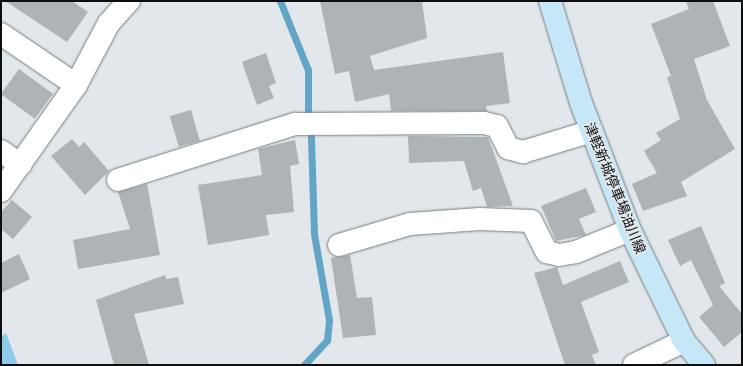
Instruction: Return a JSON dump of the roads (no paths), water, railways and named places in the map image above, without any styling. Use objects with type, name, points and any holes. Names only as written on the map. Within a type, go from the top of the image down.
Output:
[{"type":"main road","name":"津軽新城停車場油川線","points":[[550,1],[592,131],[630,230],[684,341],[704,365]]},
{"type":"street","points":[[1,191],[76,85],[108,23],[128,1]]},
{"type":"street","points":[[1,34],[76,85]]},
{"type":"street","points":[[118,180],[295,124],[484,123],[497,126],[508,148],[523,152],[592,131]]},
{"type":"street","points":[[1,151],[20,165]]},
{"type":"street","points":[[339,244],[410,224],[480,219],[531,221],[547,252],[559,255],[576,252],[630,230]]},
{"type":"street","points":[[634,365],[684,341]]},
{"type":"waterway","points":[[280,1],[308,70],[308,111]]},
{"type":"waterway","points":[[304,365],[327,340],[329,320],[314,234],[311,137]]}]
